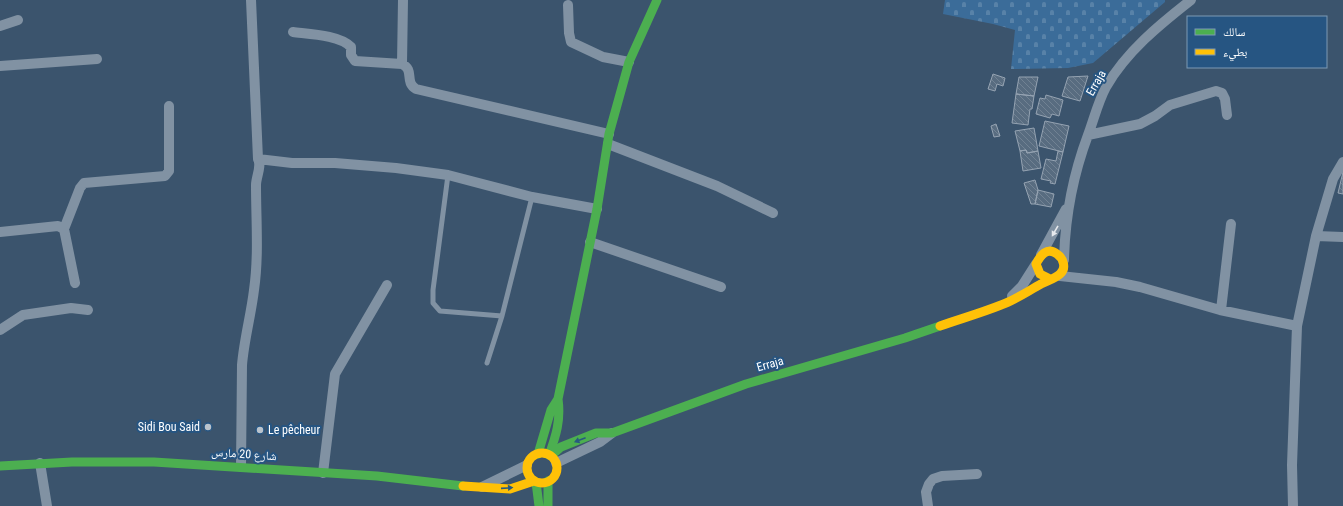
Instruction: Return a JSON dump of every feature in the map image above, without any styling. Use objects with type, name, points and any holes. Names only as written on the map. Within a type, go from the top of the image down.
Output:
[{"type":"street","points":[[241,467],[242,365],[243,350],[255,289],[256,181],[260,163],[258,159],[251,0]]},
{"type":"street","points":[[402,64],[403,0]]},
{"type":"street","points":[[552,458],[560,412],[558,399],[597,209],[608,139],[629,62],[657,0]]},
{"type":"street","name":"Erraja","points":[[1068,206],[1084,144],[1106,87],[1134,50],[1153,32],[1177,5],[1191,0]]},
{"type":"street","points":[[568,5],[569,33],[571,42],[603,57],[629,62]]},
{"type":"street","points":[[0,26],[18,20]]},
{"type":"street","points":[[293,32],[345,41],[351,47],[351,54],[355,61],[402,64],[408,69],[411,87],[416,89],[608,139],[717,186],[774,213]]},
{"type":"street","points":[[0,66],[97,59]]},
{"type":"street","points":[[1088,135],[1140,124],[1155,116],[1170,105],[1216,91],[1222,93],[1225,99],[1227,115]]},
{"type":"street","points":[[75,283],[64,230],[80,188],[84,183],[165,176],[169,171],[170,106]]},
{"type":"street","points":[[258,159],[292,163],[335,163],[396,168],[448,175],[532,197],[597,209]]},
{"type":"street","points":[[1293,506],[1292,465],[1297,326],[1316,236],[1331,186],[1343,162]]},
{"type":"street","points":[[1002,305],[1022,286],[1068,206]]},
{"type":"street","points":[[1036,264],[1040,275],[1050,280],[1060,276],[1063,271],[1068,206]]},
{"type":"street","points":[[1221,310],[1231,224]]},
{"type":"street","points":[[0,232],[58,226],[64,230]]},
{"type":"street","points":[[1316,236],[1343,237]]},
{"type":"street","points":[[590,242],[721,288]]},
{"type":"street","points":[[1041,255],[1045,252],[1056,252],[1061,256],[1064,263],[1094,279]]},
{"type":"street","points":[[1060,276],[1094,279],[1140,287],[1221,310],[1297,326]]},
{"type":"street","name":"Erraja","points":[[612,433],[746,384],[905,338],[1002,305],[1050,280]]},
{"type":"street","points":[[323,473],[335,374],[387,286]]},
{"type":"street","points":[[0,330],[23,315],[71,308],[88,310]]},
{"type":"street","points":[[538,454],[551,410],[558,399]]},
{"type":"street","points":[[552,458],[600,442],[612,433]]},
{"type":"street","points":[[479,488],[527,465],[531,458],[538,454],[542,453],[552,458],[557,467],[554,476],[548,481],[540,483],[535,481],[528,474],[527,465]]},
{"type":"street","name":"شارع 20 مارس","points":[[2,466],[94,461],[146,461],[377,476],[479,488],[510,489],[535,481]]},
{"type":"street","points":[[40,463],[47,506]]},
{"type":"street","points":[[928,506],[926,492],[933,479],[942,476],[977,474]]},
{"type":"street","points":[[535,481],[539,506]]},
{"type":"street","points":[[548,481],[548,506]]},
{"type":"lane","points":[[448,175],[433,290],[433,303],[440,311],[502,316]]},
{"type":"lane","points":[[487,363],[502,316],[532,197]]},
{"type":"green space","points":[[945,0],[1165,0],[1165,2],[1093,63],[1068,68],[1011,69],[1015,30],[943,14]]},
{"type":"building","points":[[993,74],[1005,78],[1003,86],[997,84],[995,91],[988,89]]},
{"type":"building","points":[[1088,76],[1080,101],[1062,96],[1068,77]]},
{"type":"building","points":[[1019,77],[1038,77],[1034,96],[1016,94]]},
{"type":"building","points":[[1016,94],[1034,96],[1032,109],[1030,109],[1028,125],[1012,123]]},
{"type":"building","points":[[1046,95],[1063,100],[1059,116],[1052,114],[1050,118],[1036,114],[1040,98],[1045,99]]},
{"type":"building","points":[[1045,121],[1069,126],[1063,152],[1039,146]]},
{"type":"building","points":[[996,124],[1000,136],[994,137],[991,126]]},
{"type":"building","points":[[1034,128],[1038,151],[1027,153],[1026,150],[1020,151],[1015,131]]},
{"type":"building","points":[[1026,150],[1027,153],[1038,151],[1041,168],[1023,171],[1020,151]]},
{"type":"building","points":[[1058,151],[1063,152],[1055,184],[1050,183],[1051,181],[1041,179],[1046,159],[1056,161]]},
{"type":"building","points":[[1343,172],[1343,194],[1338,193]]},
{"type":"building","points":[[1035,180],[1038,190],[1035,204],[1031,204],[1024,183]]},
{"type":"building","points":[[1038,190],[1054,194],[1051,207],[1035,204]]},
{"type":"traffic: fast","points":[[538,454],[551,410],[558,399],[597,209],[609,134],[629,62],[657,0]]},
{"type":"traffic: fast","points":[[551,456],[561,447],[596,433],[612,433],[746,384],[905,338],[940,326]]},
{"type":"traffic: fast","points":[[549,455],[557,428],[559,414],[558,399]]},
{"type":"traffic: fast","points":[[0,466],[72,462],[154,462],[377,476],[463,486]]},
{"type":"traffic: fast","points":[[548,481],[548,506]]},
{"type":"traffic: fast","points":[[536,482],[539,506]]},
{"type":"traffic: slow","points":[[940,326],[1006,303],[1054,278],[1062,272],[1064,266],[1059,256],[1050,251],[1044,253],[1036,264],[1040,274],[1050,279]]},
{"type":"traffic: slow","points":[[542,453],[548,454],[556,462],[557,468],[556,474],[548,482],[542,483],[536,482],[528,474],[527,468],[528,462],[536,454],[542,453]]},
{"type":"traffic: slow","points":[[463,486],[510,489],[534,481]]},
{"type":"place","name":"Sidi Bou Said","points":[[208,427]]},
{"type":"place","name":"Le pêcheur","points":[[260,430]]}]
